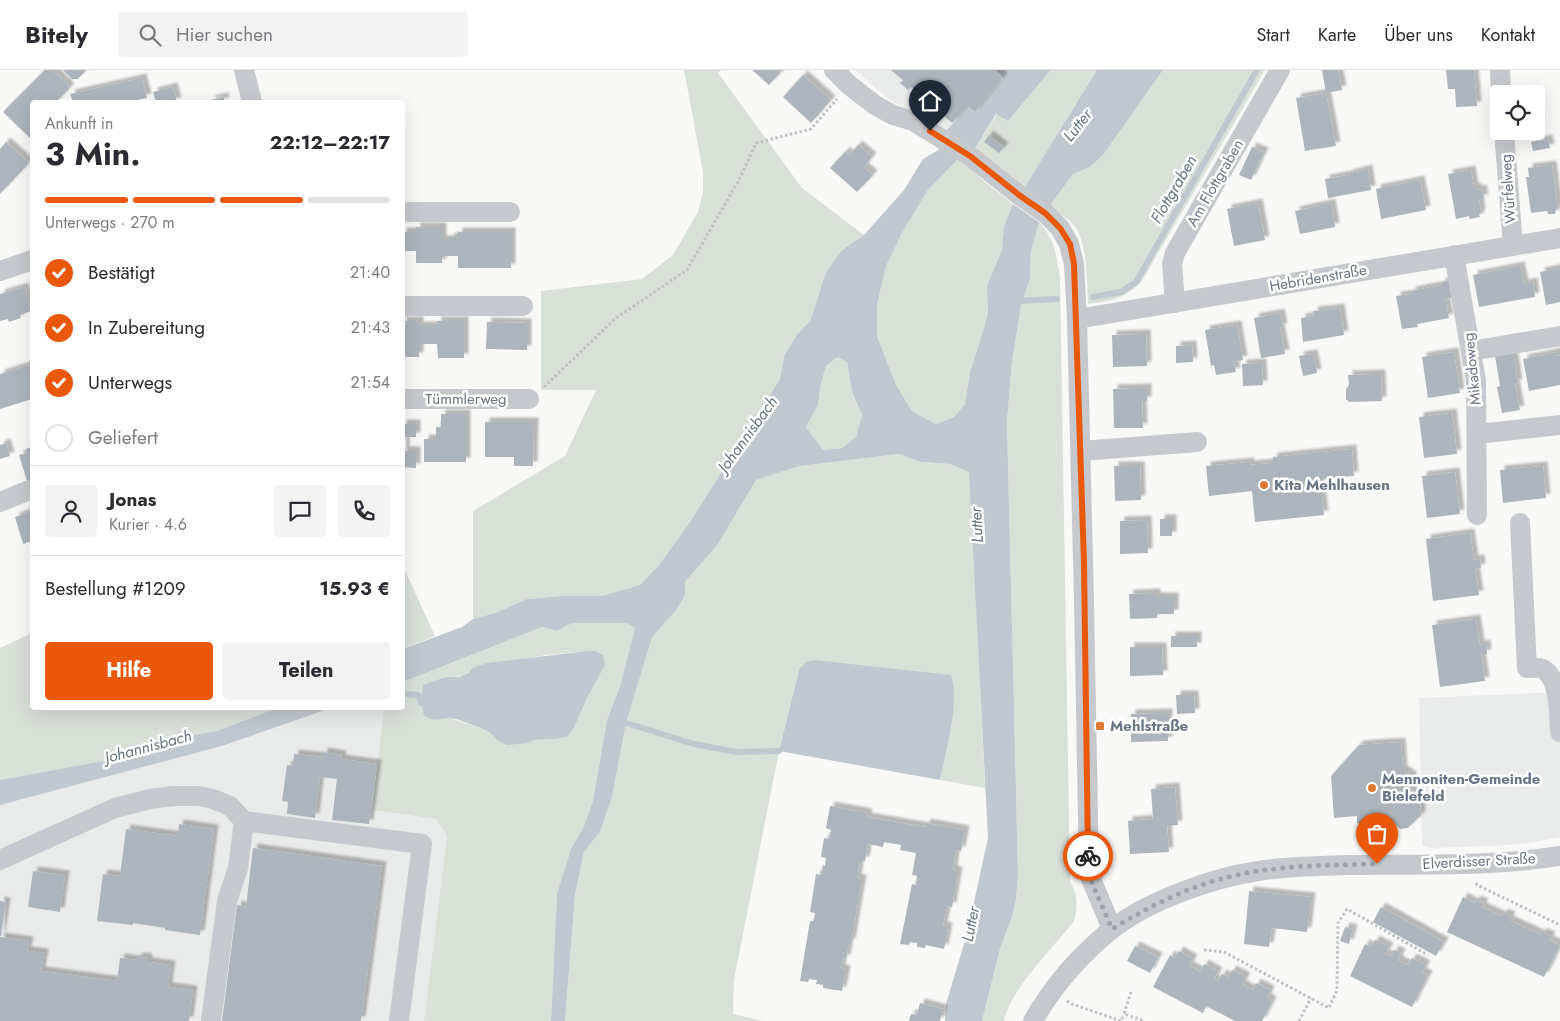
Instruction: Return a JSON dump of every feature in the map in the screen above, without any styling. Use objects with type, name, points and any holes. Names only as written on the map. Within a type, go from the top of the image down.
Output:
[{"type":"street","points":[[244,70],[252,100]]},
{"type":"street","points":[[834,70],[849,85],[885,111],[913,121],[970,156],[1045,213],[1060,228],[1070,244],[1074,264],[1077,319],[1088,874],[1112,929]]},
{"type":"street","name":"Am Flottgraben","points":[[1175,302],[1172,264],[1175,253],[1280,70]]},
{"type":"street","points":[[1500,70],[1501,85]]},
{"type":"street","name":"Würfelweg","points":[[1505,140],[1513,246]]},
{"type":"street","points":[[405,212],[510,212]]},
{"type":"street","name":"Hebridenstraße","points":[[1077,319],[1560,238]]},
{"type":"street","name":"Mikadoweg","points":[[1454,255],[1476,381],[1478,515]]},
{"type":"street","points":[[0,270],[30,261]]},
{"type":"street","points":[[405,306],[523,306]]},
{"type":"street","points":[[1471,351],[1560,336]]},
{"type":"street","name":"Tümmlerweg","points":[[405,399],[529,399]]},
{"type":"street","points":[[1477,434],[1560,424]]},
{"type":"street","points":[[1080,451],[1197,442]]},
{"type":"street","points":[[0,502],[30,490]]},
{"type":"street","points":[[1520,523],[1527,668],[1542,668],[1555,678],[1558,692],[1560,732]]},
{"type":"street","points":[[0,860],[114,808],[150,799],[174,796],[198,796],[213,799],[230,806],[244,821],[422,844],[399,1021]]},
{"type":"street","points":[[211,1021],[227,901],[238,868],[244,821]]},
{"type":"street","name":"Elverdisser Straße","points":[[1033,1021],[1052,990],[1072,966],[1112,929],[1166,898],[1225,878],[1257,871],[1290,867],[1515,862],[1560,856]]},
{"type":"path","points":[[529,399],[530,388],[544,388],[616,318],[687,270],[739,180],[756,143],[811,129],[849,85]]},
{"type":"path","points":[[1472,863],[1472,878],[1477,885],[1560,926]]},
{"type":"path","points":[[1204,950],[1224,952],[1329,1008],[1337,990],[1338,923],[1347,909],[1428,955]]},
{"type":"path","points":[[1052,990],[1072,1004],[1122,1021],[1131,992]]},
{"type":"path","points":[[1299,1021],[1311,998]]},
{"type":"path","points":[[1124,1014],[1145,1021]]},
{"type":"shaded area","points":[[684,70],[721,70],[718,73],[802,188],[864,235],[842,250],[826,272],[810,321],[797,334],[784,356],[780,379],[690,522],[659,565],[640,585],[602,596],[561,596],[527,599],[495,613],[473,619],[473,511],[565,456],[596,390],[541,390],[541,291],[642,279],[673,255],[698,212],[703,192],[703,172]]},
{"type":"shaded area","points":[[855,70],[995,70],[1003,77],[975,112],[952,123],[946,131],[888,99]]},
{"type":"shaded area","points":[[1051,70],[1097,70],[1024,188],[973,152],[997,114],[1008,121]]},
{"type":"shaded area","points":[[1163,70],[1265,70],[1142,281],[1130,292],[1117,298],[1088,304],[1086,261],[1081,239],[1072,223],[1049,207],[1073,174],[1090,167],[1103,155]]},
{"type":"shaded area","points":[[961,156],[979,177],[1013,204],[1004,226],[1002,249],[987,286],[988,310],[970,372],[965,404],[954,417],[936,424],[912,411],[896,385],[877,336],[877,305],[886,266],[902,233],[928,190]]},
{"type":"shaded area","points":[[1039,222],[1052,241],[1060,277],[1070,882],[1075,891],[1077,906],[1074,921],[1024,983],[1008,1009],[1004,1021],[982,1021],[1000,949],[1012,917],[1018,876],[1007,422],[1012,361],[1021,306],[1030,279],[1031,252]]},
{"type":"shaded area","points":[[838,357],[847,362],[852,392],[862,415],[856,437],[842,448],[823,450],[806,427],[818,405],[826,366]]},
{"type":"shaded area","points":[[899,454],[921,462],[950,464],[970,472],[985,788],[940,780],[952,719],[799,670],[779,751],[734,980],[733,1014],[763,1021],[565,1021],[575,895],[584,852],[600,832],[612,797],[626,723],[652,636],[677,609],[685,595],[685,582],[718,544],[756,480],[800,466]]},
{"type":"shaded area","points":[[405,571],[435,636],[405,648]]},
{"type":"shaded area","points":[[571,623],[626,623],[635,628],[620,686],[607,720],[593,801],[584,826],[571,849],[557,893],[551,1021],[424,1021],[447,836],[436,819],[372,810],[384,710],[405,710],[405,681],[542,627],[557,631]],"holes":[[[595,651],[587,698],[574,728],[567,736],[557,739],[534,740],[527,743],[497,740],[489,732],[481,728],[449,718],[446,677],[461,676],[472,668],[546,655]]]},
{"type":"shaded area","points":[[30,634],[30,710],[272,710],[216,731],[151,743],[108,760],[0,780],[0,648]]},
{"type":"shaded area","points":[[1560,692],[1560,837],[1529,843],[1494,846],[1432,848],[1422,846],[1419,698]]},
{"type":"shaded area","points":[[325,710],[384,710],[372,810],[436,819],[447,836],[424,1021],[0,1021],[0,805],[222,746]]},
{"type":"water","points":[[995,70],[1051,70],[1008,121],[996,114],[973,152],[944,133],[968,106],[975,112],[1003,78]]},
{"type":"water","name":"Lutter","points":[[1097,70],[1163,70],[1103,155],[1090,167],[1073,174],[1049,207],[1024,188]]},
{"type":"water","points":[[945,146],[961,156],[928,190],[902,233],[886,266],[877,305],[877,336],[896,385],[912,411],[936,424],[954,417],[965,404],[970,372],[988,311],[987,286],[1002,249],[1004,226],[1013,204],[1039,222],[1031,252],[1030,279],[1021,306],[1012,361],[1007,422],[1018,876],[1012,917],[1000,949],[982,1021],[945,1021],[946,1004],[967,934],[988,838],[969,472],[950,464],[921,462],[899,454],[800,466],[756,480],[718,544],[685,582],[685,595],[677,609],[652,637],[626,723],[612,797],[600,832],[584,852],[575,895],[565,1021],[551,1021],[557,893],[571,849],[584,826],[593,801],[607,720],[620,686],[635,628],[626,623],[572,623],[557,631],[542,627],[405,681],[405,648],[462,627],[473,619],[495,613],[527,599],[561,596],[602,596],[640,585],[659,565],[690,522],[780,379],[784,356],[797,334],[810,321],[826,272],[842,250],[864,235],[904,190],[923,159]],"holes":[[[838,357],[847,362],[852,392],[862,415],[856,437],[842,448],[823,450],[806,427],[818,405],[826,366]]]},
{"type":"water","points":[[595,651],[603,655],[605,665],[587,698],[574,728],[568,736],[507,745],[497,740],[489,732],[456,719],[434,720],[424,716],[421,703],[423,685],[446,677],[459,677],[468,673],[472,668],[487,663]]},
{"type":"water","points":[[814,660],[951,675],[954,699],[953,713],[940,780],[779,751],[799,670],[806,662]]},
{"type":"water","name":"Johannisbach","points":[[272,710],[325,710],[222,746],[0,805],[0,780],[108,760],[151,743],[216,731]]},
{"type":"building","points":[[45,70],[52,70],[68,85],[69,89],[58,100],[30,100],[30,138],[3,112]]},
{"type":"building","points":[[63,70],[86,70],[78,79],[72,79]]},
{"type":"building","points":[[752,70],[776,70],[780,73],[769,85]]},
{"type":"building","points":[[891,70],[995,70],[1003,77],[975,112],[968,106],[952,123],[911,87],[908,90],[900,83],[903,80]]},
{"type":"building","points":[[1322,70],[1338,70],[1342,90],[1326,93]]},
{"type":"building","points":[[1446,70],[1474,70],[1477,106],[1456,107],[1455,89],[1448,89]]},
{"type":"building","points":[[803,75],[831,100],[811,123],[783,97]]},
{"type":"building","points":[[142,78],[147,98],[136,100],[72,100],[70,94]]},
{"type":"building","points":[[173,87],[176,100],[155,100],[153,92]]},
{"type":"building","points":[[1326,93],[1336,146],[1305,151],[1296,98]]},
{"type":"building","points":[[224,97],[225,100],[210,100]]},
{"type":"building","points":[[989,135],[1004,147],[999,153],[984,142]]},
{"type":"building","points":[[1548,139],[1550,148],[1533,151],[1531,142]]},
{"type":"building","points":[[6,142],[29,163],[0,194],[0,149]]},
{"type":"building","points":[[858,145],[872,157],[864,167],[873,175],[857,192],[830,168],[846,151],[849,155]]},
{"type":"building","points":[[1252,147],[1264,152],[1251,180],[1239,175]]},
{"type":"building","points":[[1552,165],[1558,209],[1556,209],[1555,214],[1548,214],[1547,211],[1531,213],[1526,177],[1529,177],[1528,168]]},
{"type":"building","points":[[1368,169],[1371,190],[1328,198],[1325,179]]},
{"type":"building","points":[[1471,170],[1474,188],[1477,187],[1477,190],[1482,189],[1484,199],[1479,199],[1481,214],[1479,214],[1480,217],[1470,219],[1469,216],[1456,219],[1448,174]]},
{"type":"building","points":[[1420,180],[1426,210],[1381,219],[1376,189]]},
{"type":"building","points":[[1258,203],[1265,240],[1234,246],[1227,209]]},
{"type":"building","points":[[1331,203],[1335,227],[1300,234],[1295,211]]},
{"type":"building","points":[[416,227],[442,227],[442,240],[450,240],[450,237],[458,237],[458,232],[511,232],[511,268],[458,268],[458,256],[442,256],[442,263],[416,263],[416,251],[405,251],[405,232],[416,232]]},
{"type":"building","points":[[1520,266],[1524,284],[1533,282],[1535,297],[1479,307],[1473,275]]},
{"type":"building","points":[[1560,268],[1560,302],[1546,305],[1540,272]]},
{"type":"building","points":[[1450,280],[1454,297],[1445,299],[1449,318],[1417,324],[1418,327],[1402,329],[1396,296],[1412,294],[1411,291],[1442,285],[1442,282]]},
{"type":"building","points":[[24,287],[30,311],[20,315],[21,318],[9,322],[8,319],[0,321],[0,294]]},
{"type":"building","points":[[1340,308],[1344,335],[1303,342],[1301,318],[1314,316],[1313,311]]},
{"type":"building","points":[[1280,313],[1283,327],[1280,328],[1285,354],[1261,358],[1254,318]]},
{"type":"building","points":[[405,321],[419,321],[419,326],[437,326],[437,321],[464,321],[464,358],[438,358],[437,344],[419,344],[419,357],[405,357]]},
{"type":"building","points":[[487,322],[527,323],[527,350],[486,349]]},
{"type":"building","points":[[1237,325],[1243,360],[1234,362],[1236,372],[1216,375],[1214,365],[1211,366],[1205,330]]},
{"type":"building","points":[[1146,334],[1147,366],[1113,367],[1112,335]]},
{"type":"building","points":[[1192,345],[1193,362],[1176,363],[1176,346]]},
{"type":"building","points":[[1512,347],[1518,383],[1515,384],[1520,410],[1502,413],[1497,387],[1500,386],[1494,350]]},
{"type":"building","points":[[1454,352],[1460,393],[1428,398],[1422,357]]},
{"type":"building","points":[[1557,352],[1557,356],[1560,355],[1560,385],[1529,391],[1523,359]]},
{"type":"building","points":[[1313,354],[1317,373],[1303,376],[1299,356]]},
{"type":"building","points":[[1262,363],[1263,385],[1243,386],[1242,364]]},
{"type":"building","points":[[29,365],[30,400],[0,409],[0,374]]},
{"type":"building","points":[[1381,374],[1382,401],[1349,402],[1346,399],[1346,389],[1349,385],[1348,375]]},
{"type":"building","points":[[1147,388],[1147,401],[1142,401],[1143,428],[1114,428],[1113,389]]},
{"type":"building","points":[[1452,413],[1457,454],[1424,458],[1419,417]]},
{"type":"building","points":[[441,414],[466,414],[466,462],[424,462],[424,439],[436,439],[436,427],[441,427]]},
{"type":"building","points":[[485,422],[534,422],[533,466],[514,466],[514,457],[485,457]]},
{"type":"building","points":[[405,424],[416,424],[416,437],[405,437]]},
{"type":"building","points":[[6,443],[10,456],[0,459],[0,445]]},
{"type":"building","points":[[30,448],[30,480],[27,481],[19,455],[27,453],[26,449]]},
{"type":"building","name":"Kita Mehlhausen","points":[[1352,449],[1354,476],[1320,479],[1324,515],[1255,522],[1252,491],[1209,496],[1206,466],[1250,462],[1250,465],[1273,463],[1273,457]]},
{"type":"building","points":[[405,451],[416,451],[416,468],[405,467]]},
{"type":"building","points":[[1114,466],[1140,466],[1141,500],[1115,501]]},
{"type":"building","points":[[1543,466],[1546,498],[1503,503],[1500,470]]},
{"type":"building","points":[[1455,472],[1460,514],[1427,518],[1422,476]]},
{"type":"building","points":[[30,512],[30,542],[23,544],[15,517]]},
{"type":"building","points":[[1160,519],[1172,519],[1172,536],[1160,536]]},
{"type":"building","points":[[1147,520],[1148,553],[1120,554],[1120,521]]},
{"type":"building","points":[[1470,533],[1474,560],[1480,559],[1481,568],[1475,569],[1479,595],[1433,601],[1426,539]]},
{"type":"building","points":[[1156,593],[1156,597],[1174,597],[1174,614],[1157,614],[1157,618],[1130,619],[1129,594]]},
{"type":"building","points":[[1476,619],[1480,645],[1486,644],[1487,654],[1481,654],[1485,681],[1440,687],[1432,625]]},
{"type":"building","points":[[1171,636],[1197,636],[1197,647],[1171,647]]},
{"type":"building","points":[[1130,647],[1162,647],[1163,675],[1130,676]]},
{"type":"building","points":[[1176,695],[1194,695],[1195,713],[1177,714]]},
{"type":"building","points":[[1168,713],[1168,741],[1131,742],[1131,714]]},
{"type":"building","name":"Mennoniten-Gemeinde Bielefeld","points":[[1401,742],[1403,771],[1412,776],[1413,800],[1420,805],[1421,815],[1408,828],[1400,829],[1394,823],[1370,825],[1367,823],[1361,825],[1357,823],[1357,816],[1334,818],[1331,776],[1359,745]]},
{"type":"building","points":[[323,752],[342,755],[341,759],[377,764],[369,824],[332,820],[337,779],[320,777],[315,818],[287,814],[288,802],[282,801],[287,765],[293,766],[294,754],[323,757]]},
{"type":"building","points":[[1175,787],[1178,825],[1167,826],[1169,852],[1130,854],[1128,821],[1153,819],[1151,789]]},
{"type":"building","points":[[830,806],[868,813],[867,817],[925,827],[926,823],[965,830],[961,851],[956,850],[953,870],[958,871],[952,907],[947,906],[943,926],[948,927],[944,949],[926,945],[925,948],[917,947],[917,943],[910,942],[909,945],[900,944],[912,884],[916,885],[917,876],[912,875],[916,853],[900,850],[901,845],[884,842],[883,847],[868,844],[865,861],[860,861],[857,878],[862,879],[851,943],[849,943],[846,959],[843,958],[841,969],[846,970],[842,991],[823,988],[823,985],[816,984],[817,980],[800,981],[810,921],[814,921],[815,913],[810,912],[816,874],[821,875],[823,865],[825,866],[826,858],[821,857],[824,838],[829,839],[831,830],[826,828]]},
{"type":"building","points":[[179,824],[214,829],[200,935],[133,923],[133,925],[97,921],[103,874],[120,876],[126,829],[178,836]]},
{"type":"building","points":[[253,848],[382,866],[361,1021],[222,1021],[237,905],[246,907]]},
{"type":"building","points":[[33,871],[65,875],[60,912],[28,907]]},
{"type":"building","points":[[1249,891],[1311,897],[1307,932],[1272,928],[1269,947],[1244,944]]},
{"type":"building","points":[[1463,897],[1474,903],[1476,900],[1484,903],[1482,907],[1502,916],[1503,913],[1511,916],[1509,920],[1541,935],[1542,932],[1551,936],[1549,940],[1560,945],[1544,977],[1447,932]]},
{"type":"building","points":[[0,901],[6,902],[1,936],[0,936]]},
{"type":"building","points":[[1381,907],[1444,942],[1436,956],[1373,922]]},
{"type":"building","points":[[1345,927],[1353,929],[1349,944],[1340,941]]},
{"type":"building","points":[[0,937],[29,941],[27,951],[44,953],[41,971],[117,981],[120,958],[137,960],[138,957],[148,958],[148,962],[171,965],[168,987],[193,990],[189,1021],[0,1021]]},
{"type":"building","points":[[1375,940],[1389,947],[1385,954],[1391,956],[1394,950],[1401,953],[1398,960],[1403,963],[1408,965],[1412,958],[1426,965],[1422,972],[1428,975],[1412,1007],[1350,976],[1365,944],[1371,947]]},
{"type":"building","points":[[1135,946],[1158,957],[1150,973],[1127,961]]},
{"type":"building","points":[[1179,951],[1193,959],[1189,966],[1200,972],[1204,964],[1218,972],[1214,979],[1218,981],[1222,974],[1228,977],[1232,970],[1246,977],[1242,984],[1246,987],[1253,990],[1256,983],[1270,990],[1267,998],[1272,1001],[1262,1021],[1235,1021],[1206,1006],[1203,1013],[1153,987],[1170,955],[1175,958]]},
{"type":"building","points":[[920,1003],[943,1009],[940,1021],[909,1021],[911,1014],[917,1015]]},
{"type":"waterway","name":"Flottgraben","points":[[1093,297],[1121,292],[1136,282],[1257,70]]},
{"type":"waterway","name":"Flottgraben","points":[[1016,301],[1057,299]]},
{"type":"waterway","points":[[405,694],[418,695],[421,703]]},
{"type":"waterway","points":[[618,723],[626,723],[694,744],[736,752],[779,751]]},
{"type":"way so far","points":[[1088,856],[1088,874],[1112,929],[1166,898],[1225,878],[1257,871],[1290,867],[1377,864]]},
{"type":"place","name":"Kita Mehlhausen","points":[[1264,485]]},
{"type":"place","name":"Mehlstraße","points":[[1100,726]]},
{"type":"place","name":"Mennoniten-Gemeinde Bielefeld","points":[[1372,788]]},
{"type":"route","points":[[930,131],[970,156],[1045,213],[1060,228],[1070,244],[1074,264],[1077,319],[1084,563],[1088,856]]}]
